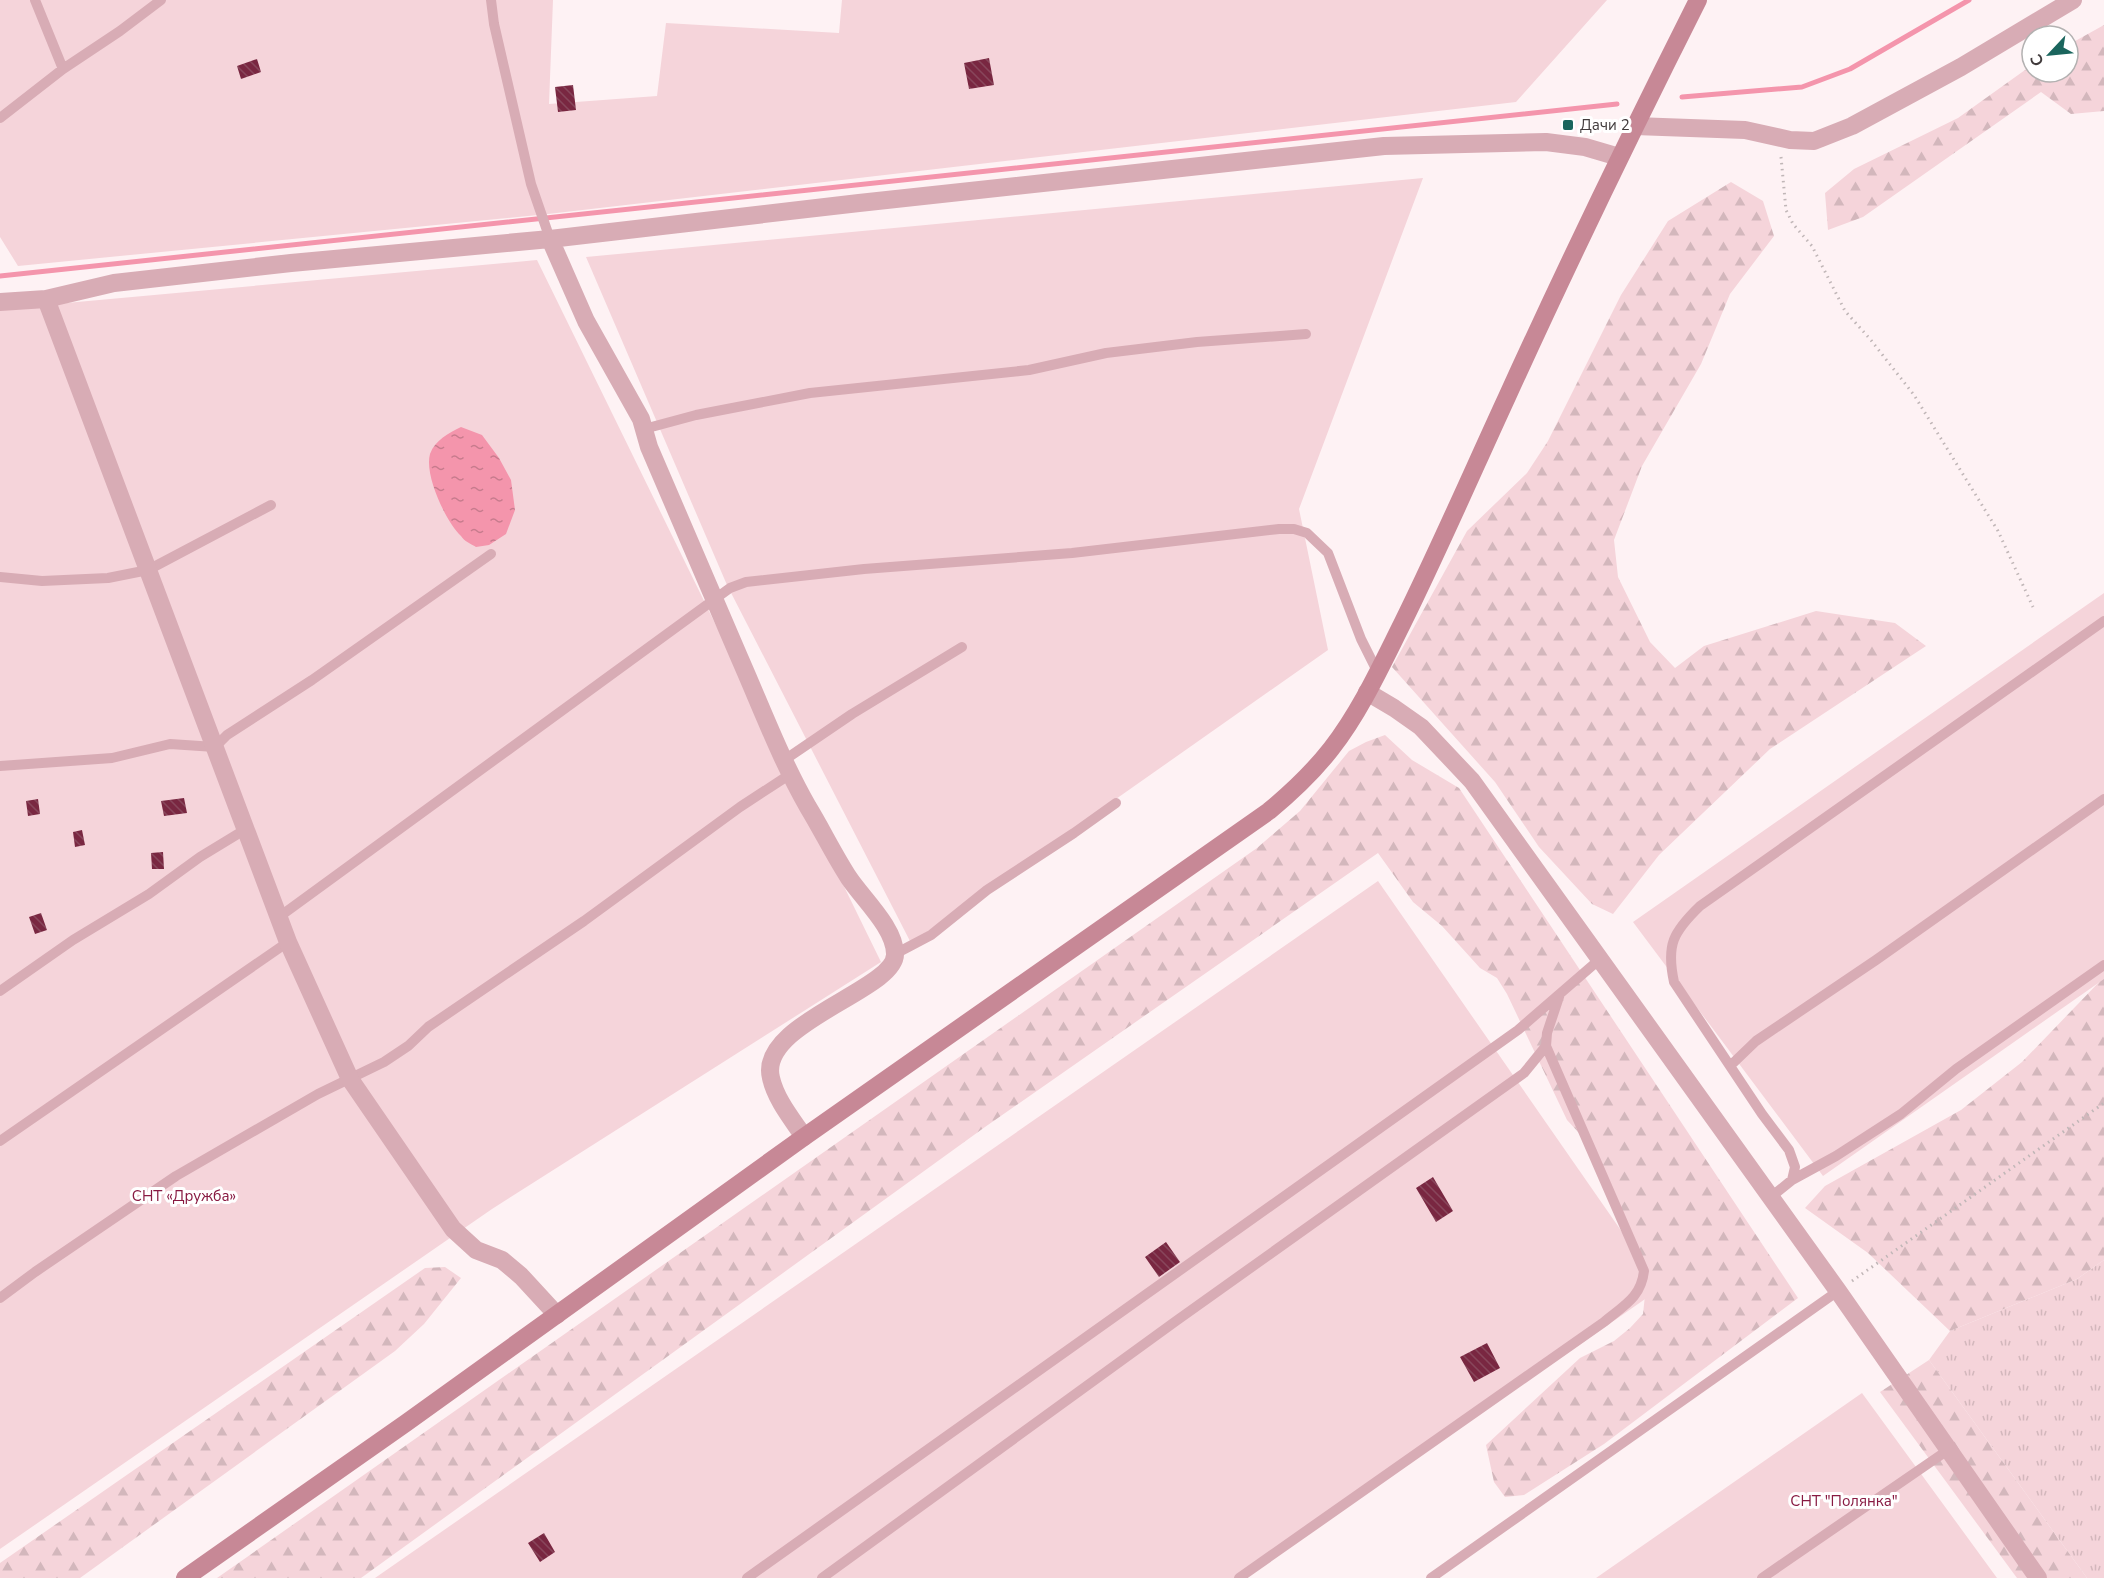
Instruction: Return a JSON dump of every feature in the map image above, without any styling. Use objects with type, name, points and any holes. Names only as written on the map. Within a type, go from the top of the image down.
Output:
[{"type":"street","points":[[185,1578],[804,1137],[1269,811],[1292,792],[1333,747],[1378,673],[1619,158],[1698,0]]},
{"type":"street","points":[[1635,126],[1745,130],[1790,140],[1814,141],[1852,126],[1961,67],[2073,0]]},
{"type":"street","points":[[0,302],[46,300],[114,283],[1384,146],[1546,142],[1585,147],[1619,158]]},
{"type":"street","points":[[549,235],[586,321],[641,419],[649,447],[786,768],[849,877],[892,939],[894,964],[884,975],[816,1014],[778,1049],[771,1064],[770,1077],[776,1093],[804,1137]]},
{"type":"street","points":[[46,300],[288,942],[350,1079],[453,1229],[476,1250],[502,1260],[521,1276],[557,1315]]},
{"type":"street","points":[[1366,692],[1421,727],[1472,781],[1838,1291],[2038,1578]]},
{"type":"lane","points":[[34,0],[63,69]]},
{"type":"lane","points":[[0,118],[63,69],[161,0]]},
{"type":"lane","points":[[491,0],[494,24],[531,184],[549,235]]},
{"type":"lane","points":[[644,429],[696,415],[810,393],[1029,370],[1106,353],[1185,343],[1306,334]]},
{"type":"lane","points":[[0,578],[42,581],[108,578],[148,570],[271,505]]},
{"type":"lane","points":[[279,917],[730,588],[746,582],[864,568],[1072,553],[1294,529],[1307,533],[1328,553],[1361,639],[1378,673]]},
{"type":"lane","points":[[0,766],[112,758],[170,744],[215,747],[227,735],[312,680],[491,554]]},
{"type":"lane","points":[[1792,1180],[1795,1167],[1789,1149],[1762,1114],[1674,982],[1669,960],[1674,938],[1685,921],[1709,899],[2104,621]]},
{"type":"lane","points":[[0,1299],[35,1272],[176,1176],[318,1094],[384,1062],[408,1046],[428,1027],[584,921],[740,807],[852,714],[962,647]]},
{"type":"lane","points":[[1730,1066],[1756,1041],[1876,960],[2104,799]]},
{"type":"lane","points":[[895,954],[931,935],[987,890],[1116,803]]},
{"type":"lane","points":[[0,991],[73,940],[149,894],[200,857],[246,829]]},
{"type":"lane","points":[[0,1141],[288,942]]},
{"type":"lane","points":[[747,1578],[1518,1030],[1600,959]]},
{"type":"lane","points":[[1771,1197],[1792,1180],[1836,1156],[1901,1113],[1956,1069],[2104,965]]},
{"type":"lane","points":[[1239,1578],[1604,1322],[1635,1297],[1642,1284],[1644,1271],[1546,1046],[1547,1033],[1560,994]]},
{"type":"lane","points":[[822,1578],[1524,1073],[1546,1046]]},
{"type":"lane","points":[[1431,1578],[1838,1291]]},
{"type":"lane","points":[[1762,1578],[1948,1450]]},
{"type":"path","points":[[1769,136],[1778,146],[1786,210],[1792,224],[1812,246],[1845,311],[1914,395],[1998,531],[2033,607]]},
{"type":"path","points":[[1838,1291],[2104,1103]]},
{"type":"green space","points":[[0,0],[553,0],[549,104],[657,96],[666,23],[839,33],[842,0],[1607,0],[1516,102],[548,214],[18,266],[0,237]]},
{"type":"green space","points":[[2104,25],[2104,111],[2071,114],[2041,92],[1863,217],[1828,230],[1825,193],[1854,169],[1958,118],[2020,74],[2020,84],[2080,84],[2080,38]]},
{"type":"green space","points":[[1423,178],[1299,509],[1328,650],[911,943],[727,585],[586,257]]},
{"type":"green space","points":[[1731,182],[1763,201],[1774,236],[1730,294],[1701,364],[1642,466],[1614,540],[1618,577],[1650,642],[1675,668],[1704,646],[1816,611],[1895,623],[1926,646],[1770,749],[1659,855],[1613,914],[1592,904],[1539,847],[1495,782],[1392,667],[1467,531],[1527,473],[1548,441],[1621,295],[1668,221]]},
{"type":"green space","name":"СНТ «Дружба»","points":[[537,260],[881,962],[492,1209],[0,1549],[0,309]]},
{"type":"green space","points":[[2104,593],[2104,979],[1823,1176],[1633,922]]},
{"type":"green space","points":[[1385,735],[1412,760],[1459,788],[1798,1298],[1604,1444],[1524,1495],[1505,1497],[1494,1482],[1486,1445],[1580,1358],[1614,1341],[1630,1328],[1643,1314],[1647,1277],[1593,1148],[1567,1120],[1507,994],[1497,978],[1480,968],[1442,926],[1413,902],[1378,853],[985,1127],[361,1578],[217,1578],[1257,848],[1300,811],[1349,751]]},
{"type":"green space","points":[[1378,881],[1661,1288],[1244,1578],[375,1578]]},
{"type":"green space","points":[[2104,977],[2104,1260],[2077,1279],[1950,1331],[1868,1253],[1805,1208],[1825,1186],[1961,1110],[2022,1062]]},
{"type":"green space","points":[[2104,1260],[2104,1578],[2087,1578],[1929,1360],[1950,1331],[2077,1279]]},
{"type":"green space","points":[[445,1267],[461,1278],[424,1324],[395,1351],[80,1578],[0,1578],[0,1563],[425,1268]]},
{"type":"green space","points":[[1929,1360],[2087,1578],[2017,1578],[1880,1392]]},
{"type":"green space","name":"СНТ \"Полянка\"","points":[[1862,1393],[1997,1578],[1596,1578]]},
{"type":"water","points":[[461,427],[482,435],[499,458],[511,480],[515,510],[506,534],[489,545],[476,547],[455,529],[438,498],[430,474],[429,463],[432,449],[443,438]]},
{"type":"building","points":[[989,58],[994,85],[969,89],[964,63]]},
{"type":"building","points":[[257,59],[261,72],[241,79],[237,66]]},
{"type":"building","points":[[573,85],[576,110],[558,112],[555,87]]},
{"type":"building","points":[[184,798],[187,813],[164,816],[161,801]]},
{"type":"building","points":[[38,799],[40,814],[28,816],[26,801]]},
{"type":"building","points":[[82,830],[85,845],[75,847],[73,832]]},
{"type":"building","points":[[163,852],[164,869],[152,869],[151,853]]},
{"type":"building","points":[[41,913],[47,930],[35,934],[29,917]]},
{"type":"building","points":[[1433,1177],[1453,1211],[1436,1222],[1416,1188]]},
{"type":"building","points":[[1166,1242],[1180,1262],[1159,1277],[1145,1257]]},
{"type":"building","points":[[1487,1343],[1500,1368],[1474,1382],[1460,1357]]},
{"type":"building","points":[[544,1533],[555,1552],[540,1562],[528,1543]]},
{"type":"waterway","points":[[1682,97],[1802,87],[1850,69],[1969,0]]},
{"type":"waterway","points":[[0,276],[1617,104]]},
{"type":"place","name":"Дачи 2","points":[[1568,125]]}]
